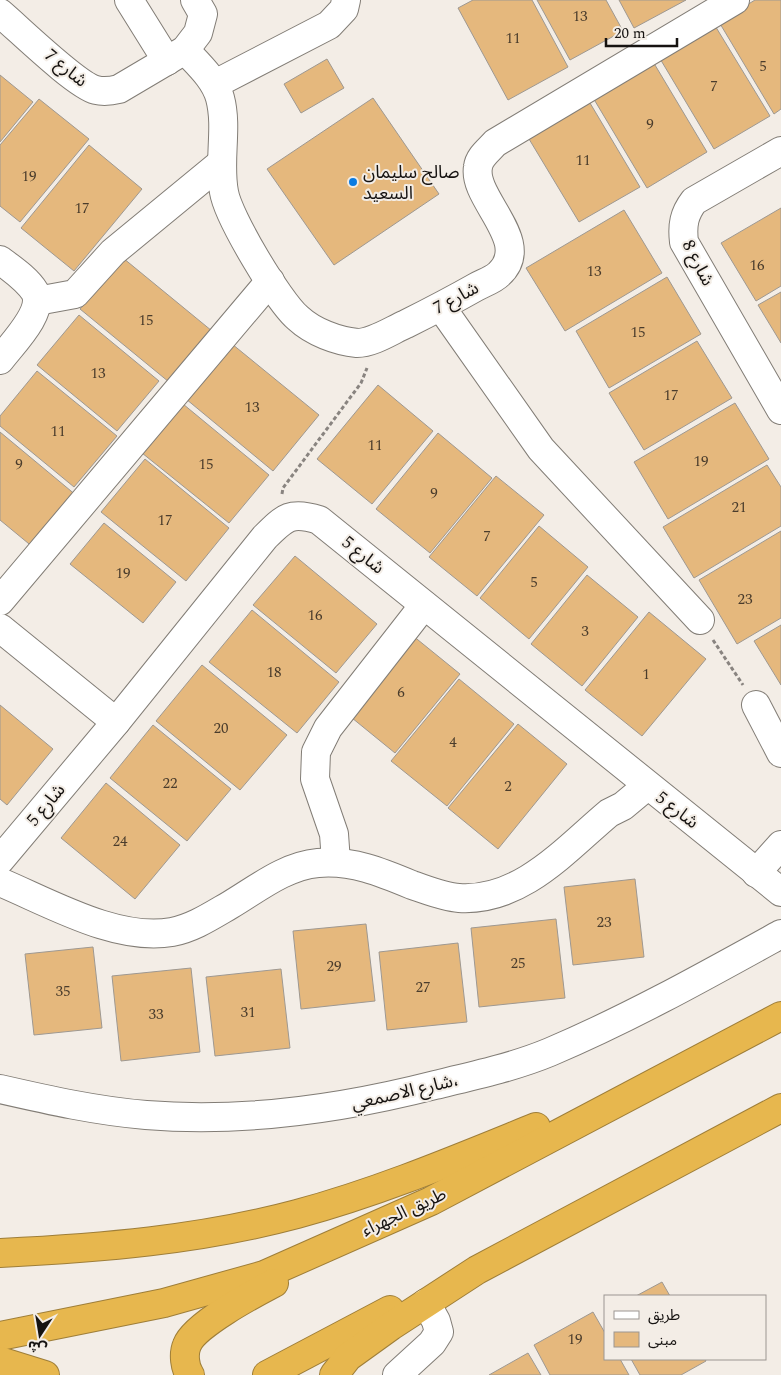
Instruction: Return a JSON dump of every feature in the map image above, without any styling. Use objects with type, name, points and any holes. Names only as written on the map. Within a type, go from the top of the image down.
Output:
[{"type":"highway","name":"طريق الجهراء","points":[[0,1336],[164,1303],[264,1275],[431,1201],[781,1016]]},
{"type":"highway","points":[[0,1254],[152,1242],[297,1214],[399,1182],[661,1078]]},
{"type":"highway","points":[[267,1375],[370,1319],[477,1270],[781,1108]]},
{"type":"highway","points":[[190,1375],[185,1357],[187,1344],[201,1328],[251,1295],[431,1201]]},
{"type":"highway","points":[[334,1375],[348,1357],[477,1270]]},
{"type":"highway","points":[[0,1361],[45,1375]]},
{"type":"street","points":[[129,0],[176,55],[214,84],[220,99],[223,122],[220,164],[224,194],[231,215],[270,281],[297,318],[308,326],[340,340],[358,343]]},
{"type":"street","name":"شارع 7","points":[[0,13],[78,80],[97,91],[119,89],[176,55],[198,33],[203,14],[195,0]]},
{"type":"street","points":[[214,84],[329,25],[344,9],[346,0]]},
{"type":"street","name":"شارع 7","points":[[358,343],[374,339],[441,307],[499,275],[506,265],[509,243],[478,178],[480,161],[495,143],[735,0]]},
{"type":"street","name":"شارع 8","points":[[781,151],[694,201],[688,209],[682,230],[684,242],[781,410]]},
{"type":"street","points":[[37,301],[75,294],[113,252],[220,164]]},
{"type":"street","points":[[0,260],[28,283],[36,294],[37,301],[29,323],[0,360]]},
{"type":"street","points":[[0,601],[270,281]]},
{"type":"street","points":[[441,307],[541,449],[700,620]]},
{"type":"street","name":"شارع 5","points":[[0,860],[116,722],[265,537],[291,516],[303,514],[319,520],[639,780],[781,892]]},
{"type":"street","points":[[336,862],[334,834],[314,779],[316,752],[328,728],[424,605]]},
{"type":"street","points":[[0,628],[116,722]]},
{"type":"street","points":[[756,705],[781,753]]},
{"type":"street","points":[[0,882],[99,924],[123,932],[148,934],[172,932],[196,924],[276,877],[295,868],[315,863],[336,862],[373,869],[431,892],[459,898],[487,897],[514,888],[538,872],[609,812],[623,806],[639,780]]},
{"type":"street","points":[[756,873],[781,845]]},
{"type":"street","name":"شارع الاصمعي،","points":[[0,1089],[49,1101],[146,1115],[226,1117],[311,1112],[382,1099],[466,1078],[548,1052],[630,1015],[781,934]]},
{"type":"street","points":[[397,1375],[432,1343],[439,1332],[436,1321],[426,1303]]},
{"type":"path","points":[[291,516],[282,498],[283,488],[361,383],[367,369],[367,363],[358,343]]},
{"type":"path","points":[[700,620],[756,705]]},
{"type":"building","points":[[473,0],[532,0],[568,67],[508,100],[458,8]]},
{"type":"building","points":[[537,0],[606,0],[623,31],[570,60]]},
{"type":"building","points":[[619,0],[686,0],[634,28]]},
{"type":"building","points":[[755,0],[781,0],[781,109],[774,114],[719,22]]},
{"type":"building","points":[[714,24],[770,116],[714,149],[659,57]]},
{"type":"building","points":[[327,59],[344,88],[301,113],[284,84]]},
{"type":"building","points":[[652,60],[707,152],[647,188],[592,96]]},
{"type":"building","points":[[0,75],[33,102],[0,142]]},
{"type":"building","name":"صالح سليمان السعيد","points":[[373,98],[439,194],[334,265],[267,169]]},
{"type":"building","points":[[587,98],[640,187],[579,222],[526,134]]},
{"type":"building","points":[[39,99],[89,139],[20,222],[0,206],[0,145]]},
{"type":"building","points":[[89,145],[142,189],[74,271],[21,228]]},
{"type":"building","points":[[781,208],[781,286],[756,301],[721,243]]},
{"type":"building","points":[[624,210],[662,273],[565,331],[526,268]]},
{"type":"building","points":[[123,258],[212,331],[169,382],[80,309]]},
{"type":"building","points":[[667,277],[701,334],[609,388],[576,331]]},
{"type":"building","points":[[781,292],[781,343],[758,305]]},
{"type":"building","points":[[79,315],[159,381],[117,431],[37,365]]},
{"type":"building","points":[[697,341],[732,398],[644,450],[609,393]]},
{"type":"building","points":[[232,344],[319,415],[273,471],[186,399]]},
{"type":"building","points":[[37,371],[117,436],[74,487],[0,426],[0,416]]},
{"type":"building","points":[[378,385],[433,431],[372,504],[317,459]]},
{"type":"building","points":[[735,403],[769,459],[668,519],[634,462]]},
{"type":"building","points":[[183,404],[269,475],[229,523],[142,453]]},
{"type":"building","points":[[0,432],[77,496],[34,548],[0,520]]},
{"type":"building","points":[[438,433],[492,478],[430,553],[376,509]]},
{"type":"building","points":[[145,459],[229,528],[186,581],[101,512]]},
{"type":"building","points":[[767,465],[781,487],[781,526],[694,578],[663,527]]},
{"type":"building","points":[[496,476],[544,515],[477,596],[429,557]]},
{"type":"building","points":[[104,523],[176,582],[143,623],[70,564]]},
{"type":"building","points":[[539,526],[588,567],[529,639],[480,598]]},
{"type":"building","points":[[781,531],[781,618],[737,644],[699,580]]},
{"type":"building","points":[[295,556],[377,624],[336,673],[253,605]]},
{"type":"building","points":[[587,575],[638,617],[582,686],[531,644]]},
{"type":"building","points":[[252,610],[339,682],[297,733],[209,662]]},
{"type":"building","points":[[649,612],[706,659],[642,736],[585,690]]},
{"type":"building","points":[[781,625],[781,685],[754,641]]},
{"type":"building","points":[[407,631],[460,674],[395,753],[341,709]]},
{"type":"building","points":[[202,665],[287,735],[240,790],[156,721]]},
{"type":"building","points":[[459,679],[514,724],[447,806],[391,761]]},
{"type":"building","points":[[0,705],[53,749],[7,805],[0,799]]},
{"type":"building","points":[[518,724],[567,764],[498,849],[448,808]]},
{"type":"building","points":[[153,725],[231,789],[187,841],[110,778]]},
{"type":"building","points":[[106,783],[180,845],[135,899],[61,838]]},
{"type":"building","points":[[635,879],[644,957],[573,965],[564,887]]},
{"type":"building","points":[[556,919],[565,998],[479,1007],[471,928]]},
{"type":"building","points":[[366,924],[375,1001],[301,1009],[293,931]]},
{"type":"building","points":[[458,943],[467,1022],[387,1030],[379,952]]},
{"type":"building","points":[[93,947],[102,1028],[34,1035],[25,954]]},
{"type":"building","points":[[191,968],[200,1052],[121,1061],[112,976]]},
{"type":"building","points":[[281,969],[290,1048],[215,1056],[206,977]]},
{"type":"building","points":[[662,1282],[669,1295],[638,1295]]},
{"type":"building","points":[[593,1312],[604,1331],[604,1360],[621,1360],[629,1375],[550,1375],[534,1345]]},
{"type":"building","points":[[528,1353],[541,1375],[489,1375]]},
{"type":"building","points":[[632,1360],[706,1361],[681,1375],[640,1375]]},
{"type":"place","name":"صالح سليمان السعيد","points":[[353,182]]}]
